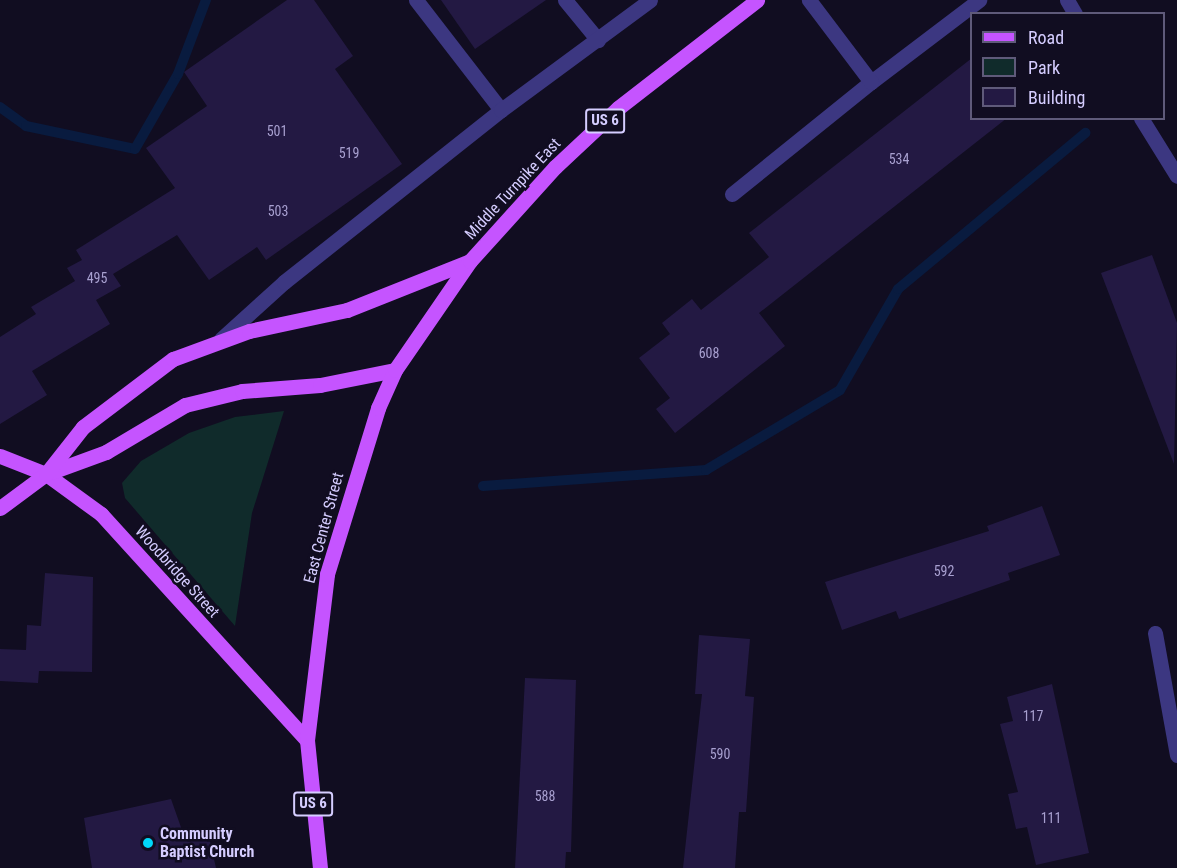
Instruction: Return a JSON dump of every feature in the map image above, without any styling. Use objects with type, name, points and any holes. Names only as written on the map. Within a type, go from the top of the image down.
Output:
[{"type":"main road","name":"Middle Turnpike East","points":[[0,508],[46,474],[83,427],[124,393],[173,358],[221,339],[347,310],[470,261],[555,167],[618,108],[757,0]]},
{"type":"main road","name":"East Center Street","points":[[320,868],[307,740],[327,574],[378,408],[395,370],[470,261]]},
{"type":"main road","name":"Middle Turnpike East","points":[[46,474],[106,452],[185,405],[242,390],[320,385],[395,370]]},
{"type":"main road","name":"Woodbridge Street","points":[[0,456],[46,474],[101,514],[307,740]]},
{"type":"street","points":[[416,0],[501,110]]},
{"type":"street","points":[[565,0],[598,40]]},
{"type":"street","name":"Middle Turnpike East","points":[[221,339],[284,282],[501,110],[650,0]]},
{"type":"street","points":[[809,0],[871,82]]},
{"type":"street","points":[[732,194],[871,82],[979,0]]},
{"type":"street","points":[[1142,120],[1177,176]]},
{"type":"street","points":[[1155,633],[1177,755]]},
{"type":"green space","points":[[284,411],[252,513],[235,626],[125,498],[122,483],[141,461],[189,433],[235,417]]},
{"type":"building","points":[[287,0],[314,0],[353,56],[335,69],[402,164],[266,260],[257,247],[209,280],[177,235],[113,274],[121,286],[96,300],[110,324],[32,371],[47,395],[0,424],[0,337],[36,314],[31,307],[75,281],[67,268],[82,260],[76,250],[175,188],[146,148],[207,106],[184,72]]},
{"type":"building","points":[[441,0],[546,0],[475,49]]},
{"type":"building","points":[[970,60],[970,120],[1004,120],[759,313],[785,346],[675,433],[656,409],[670,398],[639,358],[670,334],[662,323],[692,299],[701,310],[769,257],[749,233]]},
{"type":"building","points":[[1152,255],[1177,323],[1174,464],[1101,273]]},
{"type":"building","points":[[1042,506],[1060,555],[1008,573],[1010,580],[899,619],[896,611],[842,630],[825,582],[989,531],[987,526]]},
{"type":"building","points":[[45,573],[93,577],[92,672],[39,671],[38,683],[0,681],[0,649],[26,650],[27,625],[41,626]]},
{"type":"building","points":[[699,635],[750,639],[745,696],[754,697],[746,812],[739,812],[735,868],[683,868],[702,694],[695,694]]},
{"type":"building","points":[[525,678],[576,680],[571,852],[566,852],[565,868],[515,868]]},
{"type":"building","points":[[1052,684],[1089,853],[1036,865],[1027,827],[1016,829],[1008,794],[1018,792],[1000,724],[1013,721],[1007,697]]},
{"type":"building","name":"Community Baptist Church","points":[[171,799],[183,833],[207,828],[216,868],[92,868],[84,818]]},
{"type":"waterway","points":[[0,107],[26,126],[135,149],[178,74],[206,0]]},
{"type":"waterway","points":[[483,486],[706,470],[840,390],[898,289],[1085,133]]},
{"type":"place","name":"Community Baptist Church","points":[[148,843]]}]
